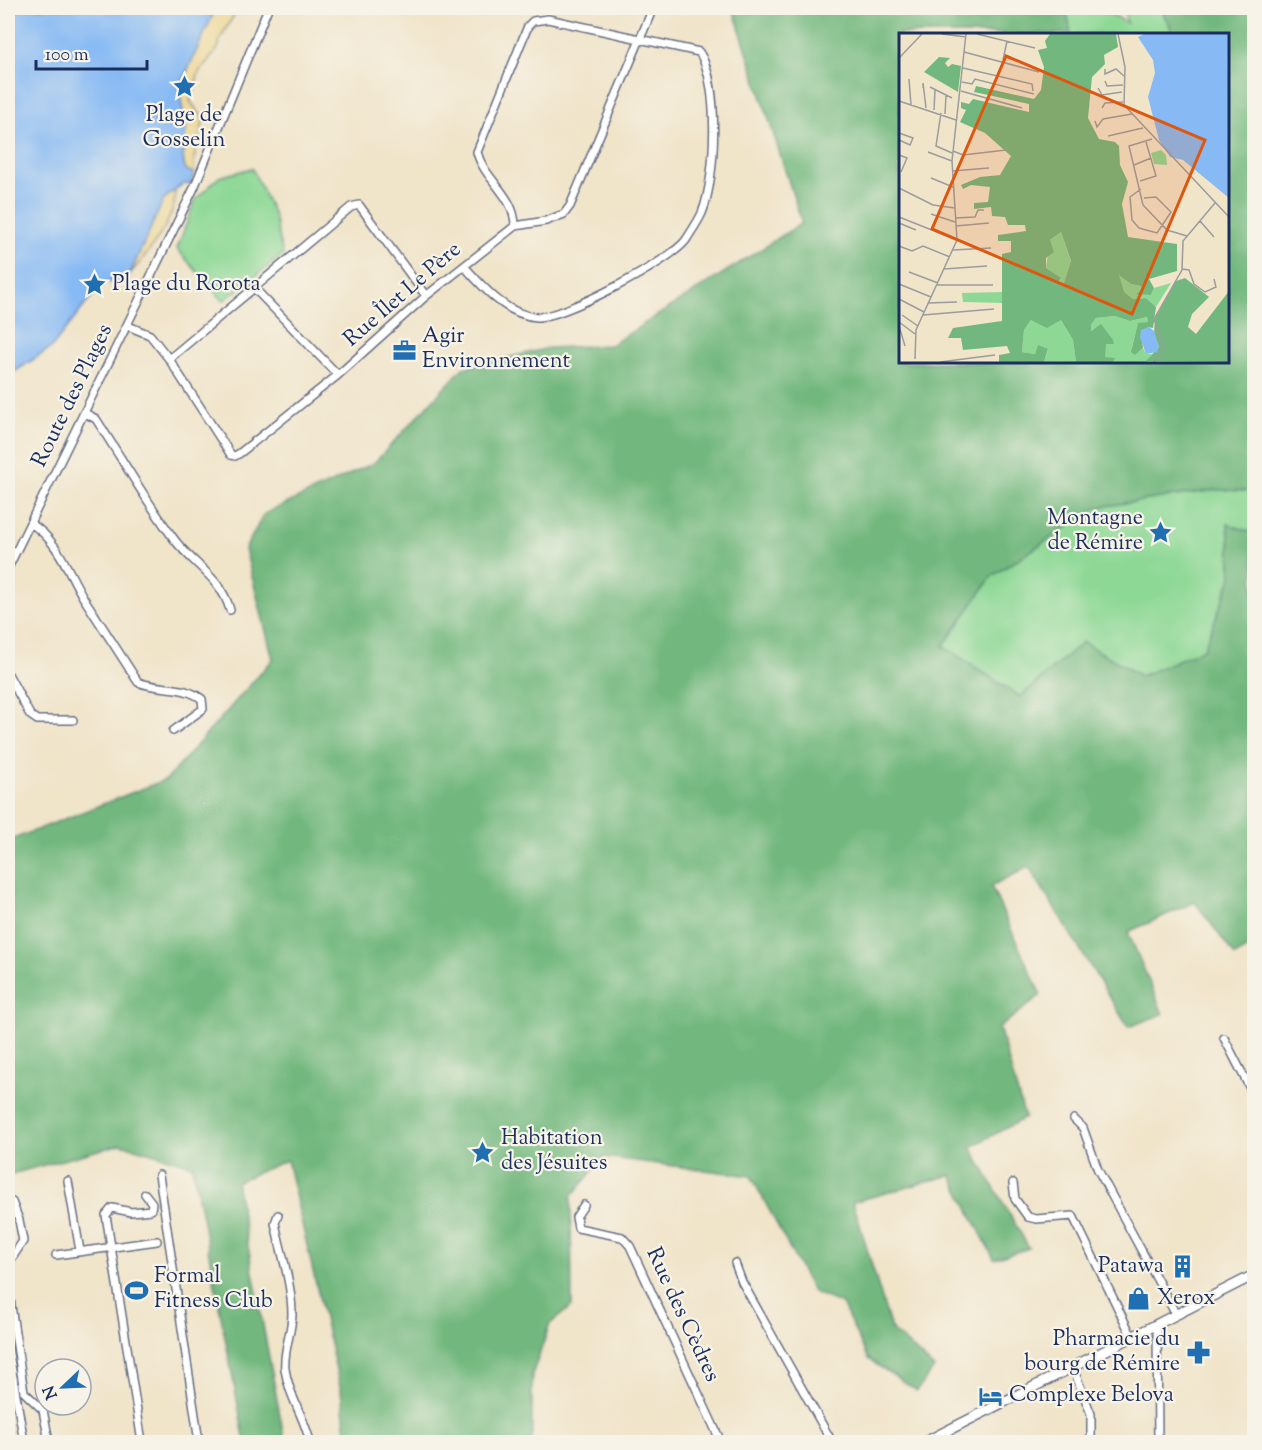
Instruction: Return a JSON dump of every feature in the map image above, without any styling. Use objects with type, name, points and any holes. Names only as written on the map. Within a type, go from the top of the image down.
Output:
[{"type":"main road","points":[[925,1443],[1133,1339],[1254,1275]]},
{"type":"street","name":"Route des Plages","points":[[8,568],[194,188],[268,8]]},
{"type":"street","name":"Rue Îlet Le Père","points":[[128,326],[150,335],[169,359],[231,455],[235,456],[338,375],[426,296],[514,226],[546,221],[564,214],[570,206],[642,39],[653,8]]},
{"type":"street","points":[[464,266],[504,305],[536,317],[611,291],[684,243],[702,212],[711,176],[712,110],[709,79],[704,59],[699,52],[548,19],[533,21],[528,26],[477,152],[480,161],[513,207],[514,226]]},
{"type":"street","points":[[169,359],[351,207],[359,205],[426,296]]},
{"type":"street","points":[[254,288],[338,375]]},
{"type":"street","points":[[85,413],[96,419],[174,539],[192,562],[217,581],[225,593],[230,610]]},
{"type":"street","points":[[30,523],[43,531],[65,560],[84,597],[138,682],[148,686],[191,691],[202,699],[203,709],[199,714],[173,731]]},
{"type":"street","points":[[8,674],[30,715],[37,720],[73,720]]},
{"type":"street","points":[[1224,1038],[1254,1096]]},
{"type":"street","points":[[1074,1119],[1083,1128],[1098,1170],[1174,1311],[1179,1314]]},
{"type":"street","points":[[159,1175],[200,1443]]},
{"type":"street","points":[[68,1181],[80,1251]]},
{"type":"street","points":[[1013,1183],[1015,1199],[1028,1217],[1036,1219],[1073,1216],[1133,1339]]},
{"type":"street","points":[[142,1443],[106,1215],[109,1210],[142,1213],[151,1210],[152,1203],[145,1194]]},
{"type":"street","points":[[8,1264],[23,1241],[19,1220],[12,1202]]},
{"type":"street","name":"Rue des Cèdres","points":[[584,1205],[576,1217],[578,1228],[622,1236],[630,1246],[722,1443]]},
{"type":"street","points":[[278,1215],[276,1223],[292,1310],[285,1368],[291,1395],[297,1410],[305,1421],[310,1443]]},
{"type":"street","points":[[56,1255],[157,1241]]},
{"type":"street","points":[[735,1263],[742,1282],[832,1443]]},
{"type":"street","points":[[8,1286],[24,1392],[42,1410],[49,1443]]},
{"type":"street","points":[[1157,1326],[1158,1443]]},
{"type":"street","points":[[8,1348],[24,1443]]},
{"type":"street","points":[[1073,1368],[1089,1408],[1091,1443]]},
{"type":"street","points":[[946,1432],[949,1443]]},
{"type":"green space","points":[[733,8],[1066,8],[1071,33],[899,33],[899,363],[1229,363],[1229,33],[1169,33],[1171,27],[1160,8],[1254,8],[1254,491],[1216,490],[1098,507],[992,576],[943,646],[1020,697],[1083,642],[1141,676],[1204,649],[1232,576],[1228,524],[1254,533],[1254,944],[1235,956],[1195,902],[1128,932],[1163,1014],[1128,1027],[1029,867],[991,886],[1041,995],[999,1028],[1025,1118],[971,1147],[1029,1248],[994,1259],[951,1175],[853,1202],[891,1329],[934,1368],[917,1391],[868,1359],[842,1304],[813,1292],[751,1176],[604,1157],[571,1197],[572,1306],[550,1324],[532,1375],[532,1442],[347,1442],[341,1391],[287,1160],[236,1182],[285,1442],[245,1442],[192,1165],[121,1144],[8,1175],[8,841],[167,779],[273,659],[245,549],[264,514],[374,463],[463,368],[549,348],[611,345],[802,223]]},
{"type":"green space","points":[[1066,8],[1101,8],[1127,23],[1123,8],[1160,8],[1171,27],[1169,33],[1071,33]]},
{"type":"green space","points":[[252,168],[274,215],[283,255],[223,301],[177,249],[195,200],[219,177]]},
{"type":"green space","points":[[1216,490],[1254,491],[1254,533],[1228,525],[1232,576],[1204,649],[1141,676],[1083,642],[1020,697],[943,646],[992,576],[1098,507]]},
{"type":"sand","name":"Plage de Gosselin","points":[[196,8],[238,8],[220,39],[218,49],[199,72],[190,101],[204,119],[194,158],[194,174],[185,169],[183,157],[186,129],[183,115],[175,99]]},
{"type":"sand","points":[[175,190],[175,201],[165,226],[130,274],[122,282],[103,282],[52,347],[8,376],[143,242],[164,199]]},
{"type":"water","points":[[8,8],[216,8],[179,89],[186,129],[183,157],[185,169],[194,174],[190,185],[183,184],[164,199],[129,276],[122,282],[103,282],[52,347],[8,376]]},
{"type":"place","name":"Plage de Gosselin","points":[[184,87]]},
{"type":"place","name":"Plage du Rorota","points":[[94,285]]},
{"type":"place","name":"Agir Environnement","points":[[404,350]]},
{"type":"place","name":"Montagne de Rémire","points":[[1161,532]]},
{"type":"place","name":"Habitation des Jésuites","points":[[483,1152]]},
{"type":"place","name":"Patawa","points":[[1182,1267]]},
{"type":"place","name":"Formal Fitness Club","points":[[136,1290]]},
{"type":"place","name":"Xerox","points":[[1139,1299]]},
{"type":"place","name":"Pharmacie du bourg de Rémire","points":[[1198,1353]]},
{"type":"place","name":"Complexe Belova","points":[[991,1396]]}]
